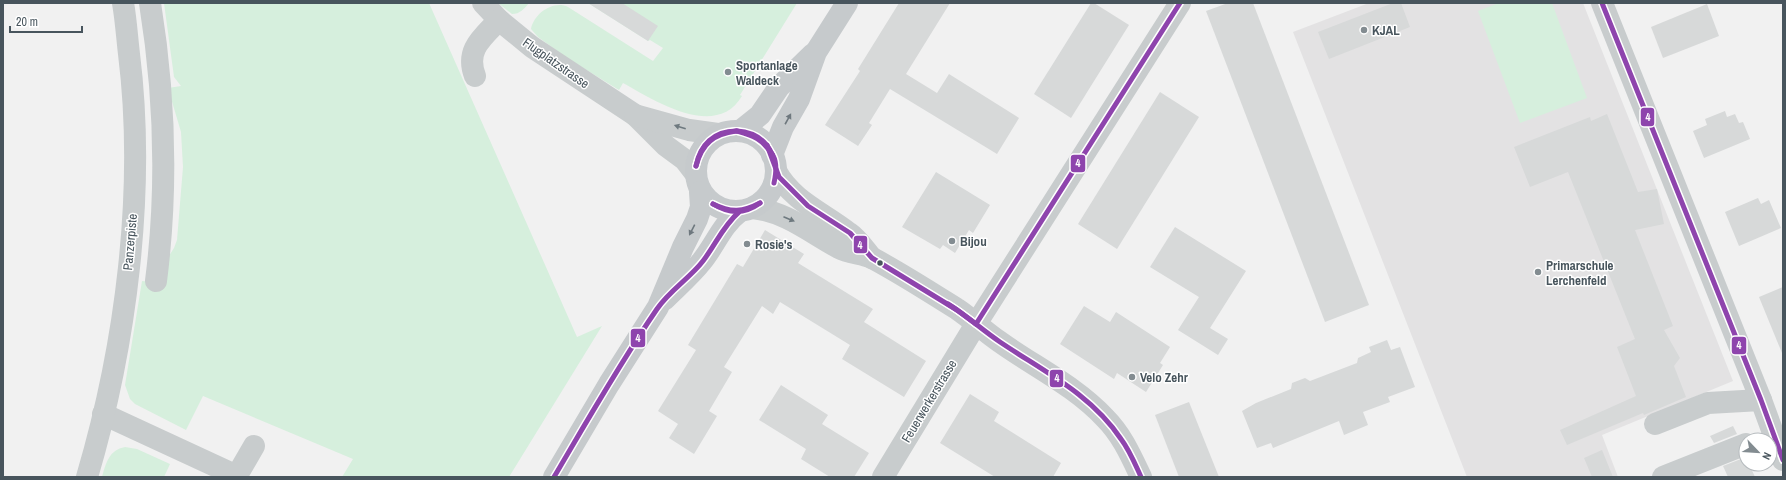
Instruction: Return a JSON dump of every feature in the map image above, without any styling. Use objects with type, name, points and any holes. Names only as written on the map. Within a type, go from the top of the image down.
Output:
[{"type":"main road","points":[[658,307],[702,261],[729,221],[746,210],[761,203],[771,191],[775,183],[774,163],[783,127],[799,99],[816,52],[847,3]]},
{"type":"main road","points":[[740,131],[760,115],[779,87],[816,52]]},
{"type":"main road","points":[[554,477],[658,307],[683,247],[698,219],[700,207],[697,183],[698,156],[703,148],[708,141],[718,134],[740,131],[749,133],[766,144],[774,163]]},
{"type":"main road","points":[[697,183],[716,206],[727,210],[746,210]]},
{"type":"street","name":"Panzerpiste","points":[[87,477],[118,346],[129,263],[136,158],[133,86],[123,3]]},
{"type":"street","points":[[150,3],[160,70],[164,159],[164,208],[156,281]]},
{"type":"street","name":"Flugplatzstrasse","points":[[483,3],[499,20],[532,47],[635,115],[666,146],[684,160],[697,183]]},
{"type":"street","name":"Feuerwerkerstrasse","points":[[882,477],[976,324],[1180,3]]},
{"type":"street","points":[[1602,3],[1761,400],[1770,429],[1783,460]]},
{"type":"street","points":[[475,76],[471,60],[474,50],[479,42],[499,20]]},
{"type":"street","name":"Flugplatzstrasse","points":[[635,115],[689,130],[718,134]]},
{"type":"street","points":[[774,163],[784,183],[794,193],[818,213],[850,233],[872,258]]},
{"type":"street","points":[[746,210],[759,209],[784,217],[807,228],[841,249],[872,258],[958,310],[999,342],[1087,400],[1106,418],[1117,432],[1127,447],[1141,477]]},
{"type":"street","points":[[1655,424],[1708,403],[1761,400]]},
{"type":"street","points":[[103,414],[236,476],[254,446]]},
{"type":"street","points":[[1663,477],[1738,447]]},
{"type":"shaded area","name":"Primarschule Lerchenfeld","points":[[1369,3],[1583,3],[1733,381],[1602,435],[1618,477],[1467,477],[1293,32]]},
{"type":"green space","points":[[164,3],[429,3],[577,337],[602,326],[509,477],[342,477],[353,459],[203,396],[186,430],[135,404],[130,399],[125,385],[142,281],[160,283],[167,259],[177,240],[183,167],[181,132],[168,88],[181,86],[174,77]]},
{"type":"green space","points":[[498,3],[529,3],[520,12],[512,14]]},
{"type":"green space","points":[[588,3],[797,3],[740,95],[742,96],[731,109],[717,115],[701,116],[685,113],[668,107],[623,83],[619,90],[567,58],[538,37],[531,29],[536,18],[545,9],[557,5],[563,5],[653,61],[663,48],[650,40],[648,41]]},
{"type":"green space","points":[[1499,3],[1552,3],[1587,98],[1520,123],[1478,11]]},
{"type":"green space","points":[[125,447],[137,449],[170,464],[164,477],[102,477],[107,462],[112,454],[115,451]]},
{"type":"building","points":[[588,3],[622,3],[658,26],[648,41]]},
{"type":"building","points":[[899,3],[950,3],[906,74],[937,93],[949,74],[1019,118],[997,154],[890,89],[869,123],[872,125],[858,146],[825,125],[860,71],[858,69]]},
{"type":"building","points":[[1091,3],[1094,3],[1129,25],[1071,118],[1034,94]]},
{"type":"building","points":[[1228,3],[1253,3],[1369,305],[1325,322],[1206,11]]},
{"type":"building","name":"KJAL","points":[[1393,3],[1401,3],[1410,27],[1329,59],[1318,32]]},
{"type":"building","points":[[1707,4],[1719,36],[1663,58],[1651,27]]},
{"type":"building","points":[[1160,92],[1199,117],[1117,249],[1078,224]]},
{"type":"building","points":[[1725,111],[1727,117],[1735,114],[1739,123],[1743,122],[1750,139],[1704,158],[1693,131],[1707,125],[1705,119]]},
{"type":"building","points":[[1607,114],[1638,192],[1657,189],[1664,224],[1635,230],[1673,326],[1664,330],[1680,358],[1674,366],[1686,397],[1644,415],[1643,413],[1567,445],[1560,430],[1636,396],[1617,347],[1635,339],[1568,172],[1530,187],[1514,147],[1590,117],[1591,121]]},
{"type":"building","points":[[936,172],[990,205],[973,233],[969,230],[955,253],[943,245],[940,249],[902,227]]},
{"type":"building","points":[[1758,198],[1761,204],[1769,200],[1781,228],[1739,246],[1725,212]]},
{"type":"building","points":[[1175,227],[1246,271],[1210,328],[1228,339],[1218,355],[1178,330],[1199,297],[1150,267]]},
{"type":"building","points":[[765,230],[804,254],[798,263],[873,309],[864,322],[926,361],[904,397],[842,359],[850,345],[780,302],[773,314],[762,306],[724,367],[732,372],[709,411],[717,416],[694,454],[669,438],[678,424],[658,411],[696,350],[688,345],[737,264],[743,267]]},
{"type":"building","points":[[1783,287],[1783,353],[1782,353],[1759,297]]},
{"type":"building","points":[[1084,306],[1110,322],[1116,312],[1170,347],[1160,363],[1163,365],[1146,392],[1117,373],[1114,379],[1060,344]]},
{"type":"building","points":[[1387,340],[1391,350],[1400,347],[1415,387],[1388,397],[1390,402],[1363,412],[1368,425],[1344,435],[1339,421],[1273,448],[1271,443],[1257,448],[1242,411],[1256,403],[1291,389],[1292,383],[1305,378],[1310,381],[1357,363],[1358,358],[1371,352],[1369,347]]},
{"type":"building","points":[[781,385],[828,415],[822,424],[869,453],[854,477],[830,477],[801,459],[806,449],[759,420]]},
{"type":"building","points":[[970,394],[999,412],[994,421],[1061,463],[1053,477],[995,477],[940,443]]},
{"type":"building","points":[[1189,402],[1219,477],[1179,477],[1155,415]]},
{"type":"building","points":[[1733,426],[1737,434],[1714,443],[1710,436]]},
{"type":"building","points":[[1602,450],[1613,477],[1592,477],[1584,458]]},
{"type":"building","points":[[1738,460],[1738,472],[1753,472],[1755,477],[1728,477],[1723,466]]},
{"type":"transit line","name":"4","points":[[976,324],[1180,3]]},
{"type":"transit line","name":"4","points":[[1602,3],[1761,400],[1783,460]]},
{"type":"transit line","name":"4","points":[[696,166],[701,152],[709,141],[721,134],[736,131]]},
{"type":"transit line","name":"4","points":[[696,166],[702,151],[710,141],[721,134],[736,131]]},
{"type":"transit line","name":"4","points":[[737,131],[748,134],[757,139],[765,145],[772,154]]},
{"type":"transit line","name":"4","points":[[737,131],[758,137],[766,144],[772,154]]},
{"type":"transit line","name":"4","points":[[767,145],[779,177],[808,206],[850,233],[872,258],[957,310],[976,324]]},
{"type":"transit line","name":"4","points":[[772,154],[776,164],[774,183]]},
{"type":"transit line","name":"4","points":[[713,204],[726,209],[742,210],[760,203]]},
{"type":"transit line","name":"4","points":[[713,204],[725,210],[743,211],[760,203]]},
{"type":"transit line","name":"4","points":[[554,477],[591,413],[643,329],[667,296],[698,267],[708,255],[728,223],[739,212]]},
{"type":"transit line","name":"4","points":[[948,304],[1000,342],[1081,396],[1109,423],[1124,444],[1141,477]]},
{"type":"place","name":"KJAL","points":[[1364,30]]},
{"type":"place","name":"Sportanlage Waldeck","points":[[728,72]]},
{"type":"place","name":"Bijou","points":[[952,241]]},
{"type":"place","name":"Rosie's","points":[[747,244]]},
{"type":"place","name":"Primarschule Lerchenfeld","points":[[1538,272]]},
{"type":"place","name":"Velo Zehr","points":[[1132,377]]}]
